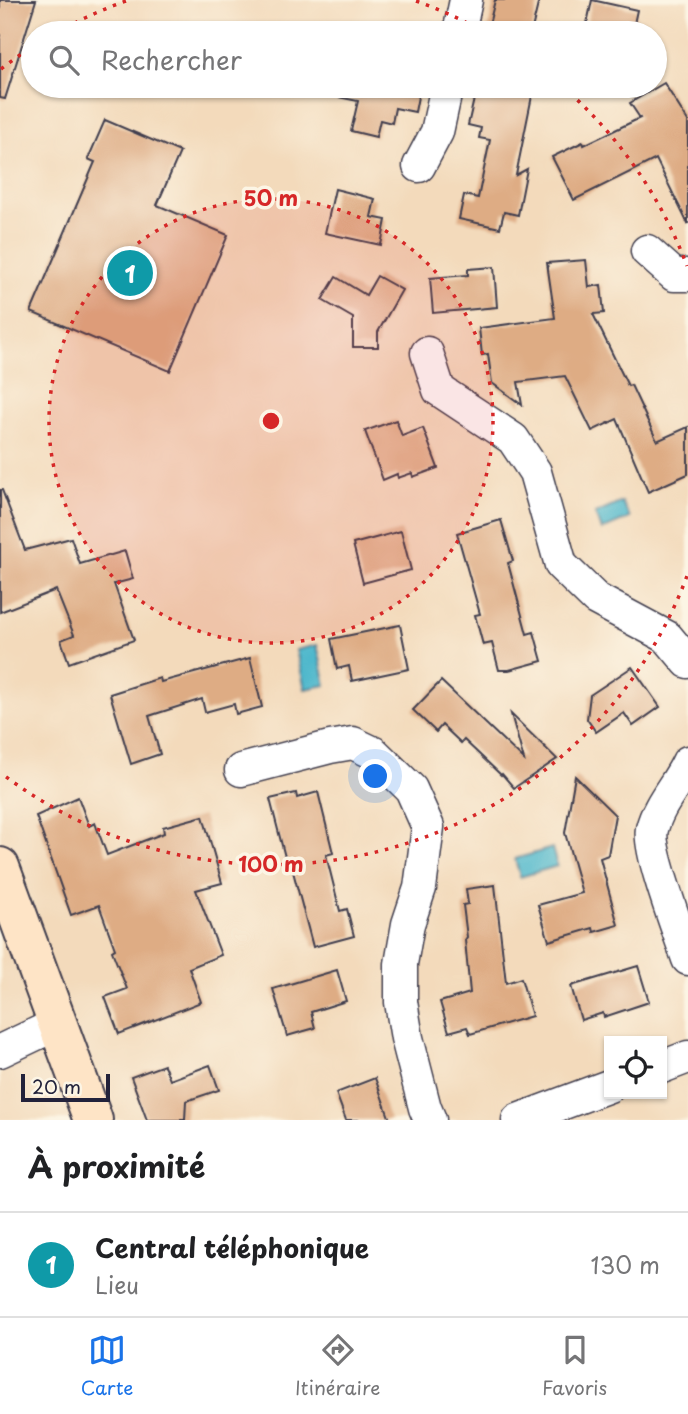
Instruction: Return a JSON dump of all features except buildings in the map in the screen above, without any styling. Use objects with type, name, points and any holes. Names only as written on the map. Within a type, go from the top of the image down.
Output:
[{"type":"main road","points":[[0,867],[93,1120]]},
{"type":"street","points":[[462,21],[466,0]]},
{"type":"street","points":[[419,166],[437,132],[444,98]]},
{"type":"street","points":[[647,251],[674,275],[688,275]]},
{"type":"street","points":[[427,352],[439,390],[513,439],[535,472],[561,565],[596,599],[667,637],[688,662]]},
{"type":"street","points":[[241,770],[353,743],[374,753],[411,789],[428,827],[420,888],[408,924],[401,964],[401,1002],[407,1038],[430,1120]]},
{"type":"street","points":[[688,762],[660,809],[651,831],[654,856],[688,960]]},
{"type":"street","points":[[0,1051],[57,1024]]},
{"type":"street","points":[[667,1065],[688,1057]]},
{"type":"street","points":[[518,1120],[604,1088]]},
{"type":"water","points":[[622,502],[630,518],[602,530],[595,514]]},
{"type":"water","points":[[317,645],[326,685],[305,689],[296,650]]},
{"type":"water","points":[[552,848],[557,866],[520,877],[515,859]]},
{"type":"place","name":"Central téléphonique","points":[[130,273]]}]
